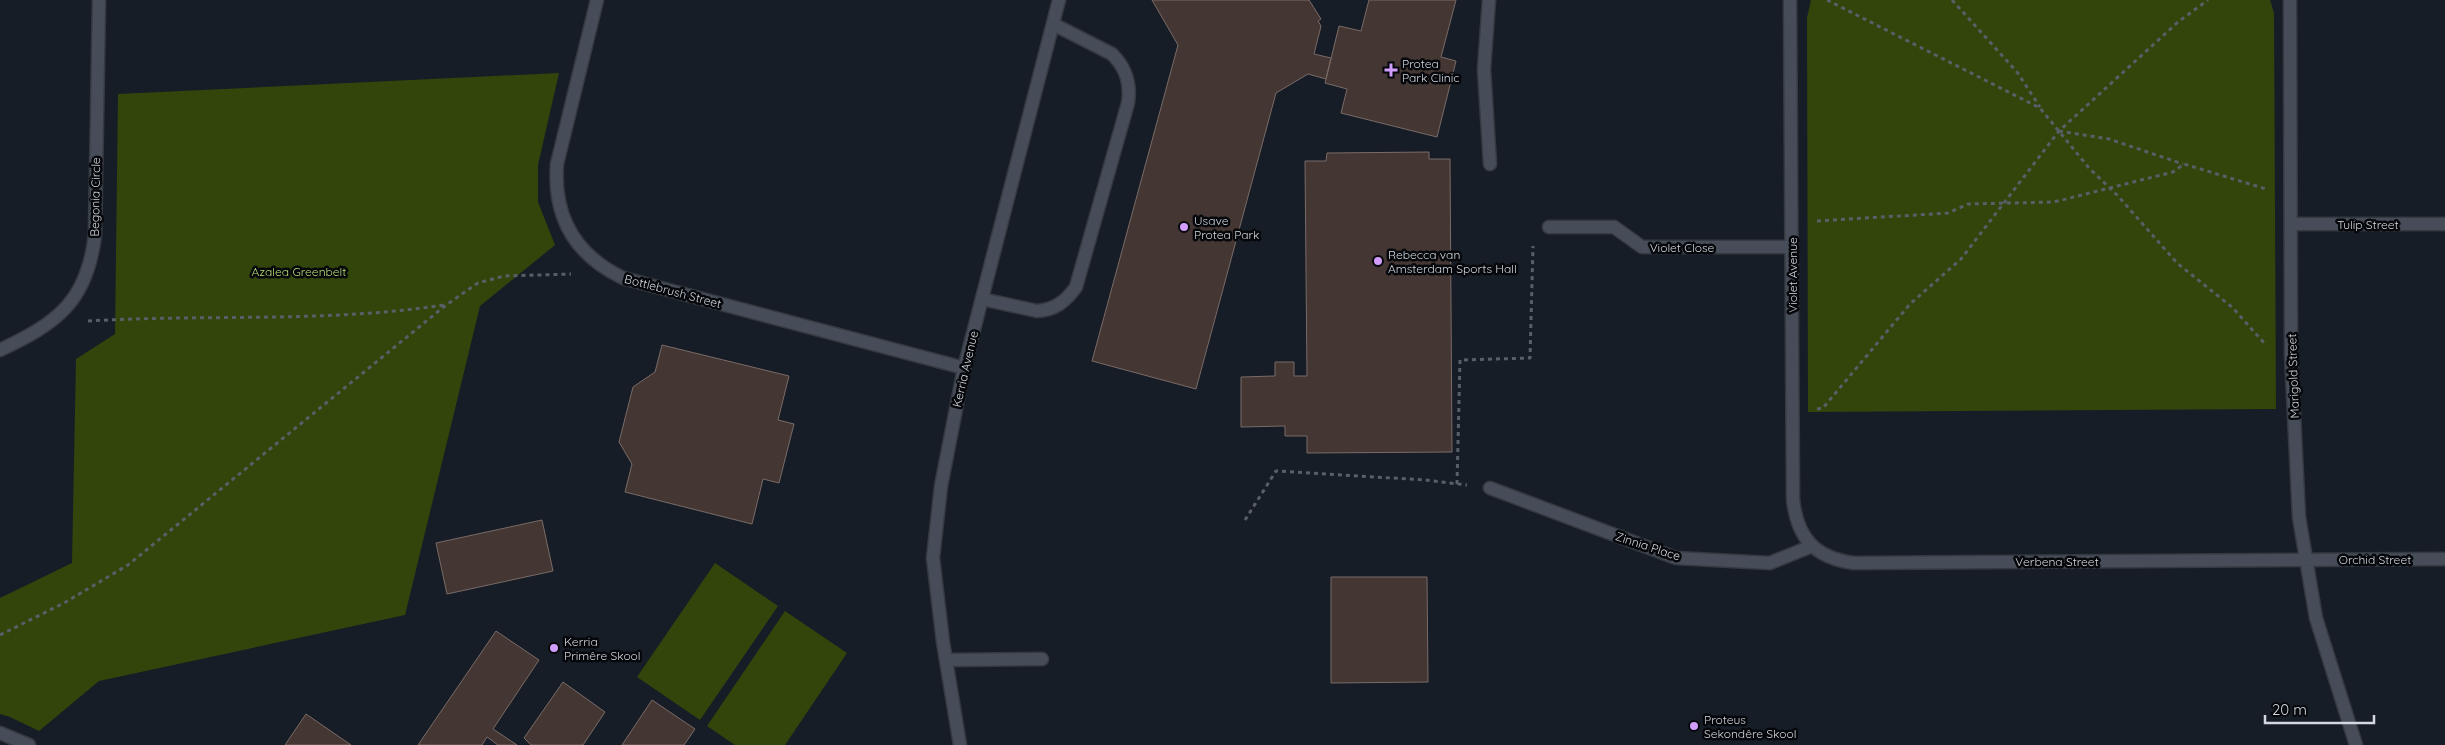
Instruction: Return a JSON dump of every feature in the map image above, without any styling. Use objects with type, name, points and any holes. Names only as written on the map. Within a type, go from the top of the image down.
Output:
[{"type":"street","name":"Begonia Circle","points":[[0,350],[50,323],[66,309],[78,292],[87,274],[93,255],[99,0]]},
{"type":"street","name":"Bottlebrush Street","points":[[596,0],[557,164],[556,184],[559,204],[566,223],[576,241],[593,260],[623,278],[964,368]]},
{"type":"street","name":"Kerria Avenue","points":[[960,745],[946,660],[933,558],[941,486],[964,368],[1059,0]]},
{"type":"street","points":[[1489,0],[1484,69],[1490,164]]},
{"type":"street","name":"Violet Avenue","points":[[1790,0],[1792,411],[1795,516],[1801,532],[1812,546]]},
{"type":"street","name":"Marigold Street","points":[[2290,0],[2291,353],[2299,517],[2316,618],[2356,745]]},
{"type":"street","points":[[982,299],[1037,311],[1045,310],[1061,304],[1076,287],[1128,103],[1128,81],[1119,61],[1112,54],[1053,24]]},
{"type":"street","name":"Tulip Street","points":[[2291,224],[2445,224]]},
{"type":"street","name":"Violet Close","points":[[1549,227],[1614,227],[1642,247],[1792,247]]},
{"type":"street","name":"Zinnia Place","points":[[1490,488],[1676,558],[1770,563],[1812,546]]},
{"type":"street","name":"Verbena Street","points":[[1812,546],[1824,555],[1838,561],[1854,563],[2306,559]]},
{"type":"street","name":"Orchid Street","points":[[2306,559],[2445,559]]},
{"type":"street","points":[[946,660],[1042,659]]},
{"type":"street","points":[[0,733],[29,745]]},
{"type":"path","points":[[1827,0],[2040,108]]},
{"type":"path","points":[[1952,0],[2016,72],[2040,108],[2089,168],[2177,263],[2233,308],[2274,354],[2291,353]]},
{"type":"path","points":[[1792,411],[1823,408],[1910,304],[1961,259],[2001,204],[2059,131],[2178,22],[2208,0]]},
{"type":"path","points":[[2059,131],[2109,139],[2256,185],[2277,194],[2290,191]]},
{"type":"path","points":[[1792,220],[1818,222],[1948,213],[1968,204],[2054,202],[2172,172],[2184,164]]},
{"type":"path","points":[[1457,484],[1460,360],[1530,358],[1533,226],[1549,227]]},
{"type":"path","points":[[0,635],[64,604],[128,565],[446,305],[478,283],[504,276],[573,274],[593,260]]},
{"type":"path","points":[[50,323],[153,317],[398,312],[446,305]]},
{"type":"path","points":[[1245,520],[1276,471],[1490,488]]},
{"type":"green space","points":[[1811,0],[2270,0],[2274,13],[2276,409],[1808,412],[1807,18]]},
{"type":"green space","name":"Azalea Greenbelt","points":[[559,73],[538,165],[538,202],[555,245],[480,306],[405,615],[99,681],[39,731],[0,714],[0,598],[72,563],[76,359],[115,334],[118,94]]},
{"type":"green space","points":[[715,563],[778,606],[700,720],[637,677]]},
{"type":"green space","points":[[785,611],[847,653],[785,745],[735,745],[707,726]]},
{"type":"building","name":"Usave Protea Park","points":[[1152,0],[1309,0],[1321,19],[1318,21],[1321,26],[1314,54],[1331,58],[1326,79],[1308,74],[1276,93],[1196,389],[1092,361],[1178,45]]},
{"type":"building","name":"Protea Park Clinic","points":[[1369,0],[1456,0],[1441,57],[1456,61],[1437,137],[1341,113],[1347,89],[1325,83],[1339,26],[1361,31]]},
{"type":"building","name":"Rebecca van Amsterdam Sports Hall","points":[[1429,152],[1429,159],[1450,159],[1452,452],[1307,453],[1307,436],[1285,436],[1285,426],[1241,427],[1241,377],[1275,376],[1275,362],[1294,362],[1294,376],[1307,376],[1305,161],[1326,161],[1327,153]]},
{"type":"building","points":[[662,345],[789,376],[778,420],[794,424],[779,483],[763,479],[752,524],[625,492],[632,464],[619,442],[633,387],[655,372]]},
{"type":"building","points":[[542,520],[553,571],[447,594],[436,543]]},
{"type":"building","points":[[1331,577],[1427,577],[1428,682],[1331,683]]},
{"type":"building","points":[[496,631],[539,660],[493,729],[517,745],[498,745],[487,737],[482,745],[418,745]]},
{"type":"building","points":[[563,682],[605,712],[583,745],[531,745],[524,738]]},
{"type":"building","points":[[652,700],[695,729],[684,745],[622,745]]},
{"type":"building","points":[[306,714],[351,745],[285,745]]},
{"type":"place","name":"Protea Park Clinic","points":[[1391,70]]},
{"type":"place","name":"Usave Protea Park","points":[[1184,227]]},
{"type":"place","name":"Rebecca van Amsterdam Sports Hall","points":[[1378,261]]},
{"type":"place","name":"Kerria Primêre Skool","points":[[554,648]]},
{"type":"place","name":"Proteus Sekondêre Skool","points":[[1694,726]]}]
